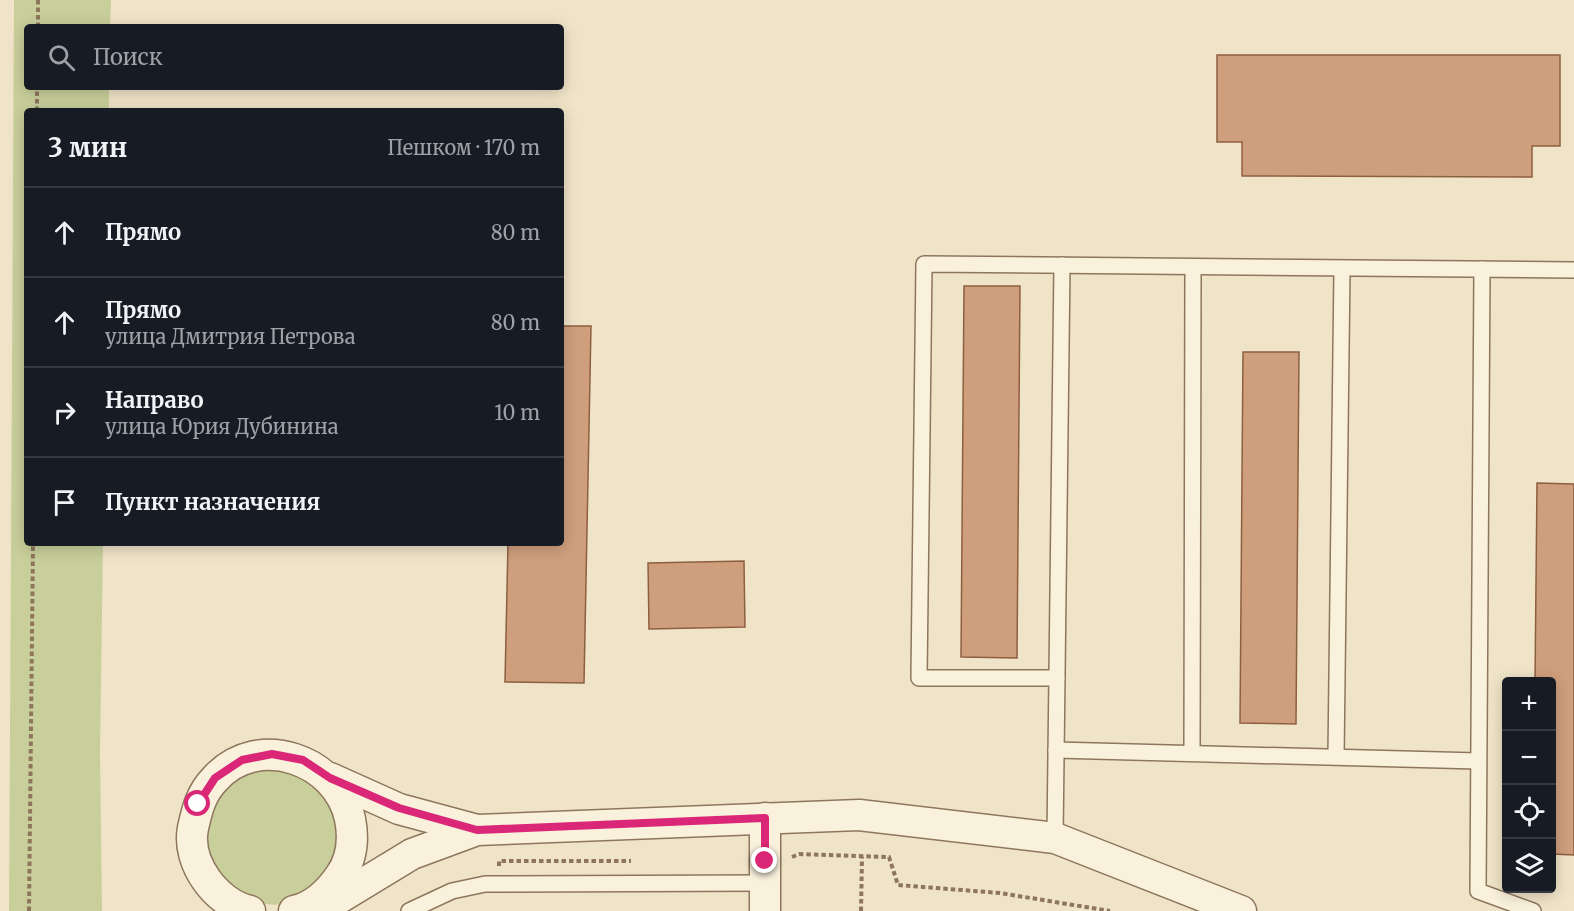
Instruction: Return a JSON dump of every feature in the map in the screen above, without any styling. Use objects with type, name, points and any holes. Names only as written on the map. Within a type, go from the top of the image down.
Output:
[{"type":"street","points":[[202,911],[198,866],[192,835],[198,804],[215,778],[242,760],[272,754],[303,760],[330,778],[399,808],[477,830]]},
{"type":"street","points":[[294,911],[303,909],[330,892],[347,866],[353,835],[347,804],[330,778]]},
{"type":"street","points":[[318,911],[412,854],[477,830],[859,815],[1055,838],[1239,910]]},
{"type":"street","points":[[765,818],[765,897]]},
{"type":"street","points":[[198,866],[215,892],[242,909],[250,911]]},
{"type":"lane","points":[[1057,678],[920,678],[924,264],[1574,270]]},
{"type":"lane","points":[[1055,838],[1062,265]]},
{"type":"lane","points":[[1192,753],[1193,267]]},
{"type":"lane","points":[[1336,757],[1342,269]]},
{"type":"lane","points":[[1482,269],[1478,891],[1533,911]]},
{"type":"lane","points":[[1056,750],[1478,761]]},
{"type":"lane","points":[[410,911],[452,891],[485,884],[765,897]]},
{"type":"path","points":[[38,0],[38,24]]},
{"type":"path","points":[[37,90],[37,108]]},
{"type":"path","points":[[29,911],[33,546]]},
{"type":"path","points":[[789,858],[799,854],[890,857],[898,885],[1000,893],[1110,911]]},
{"type":"path","points":[[861,911],[862,857]]},
{"type":"green space","points":[[14,0],[111,0],[110,24],[24,24],[24,90],[109,90],[109,108],[24,108],[24,546],[103,546],[100,752],[102,911],[9,911]]},
{"type":"green space","points":[[267,764],[312,779],[338,818],[340,842],[333,865],[299,898],[276,905],[254,903],[215,880],[201,816],[225,779]]},
{"type":"building","points":[[1217,55],[1560,55],[1560,146],[1532,146],[1532,177],[1242,176],[1242,142],[1217,142]]},
{"type":"building","points":[[964,286],[1020,286],[1017,658],[961,657]]},
{"type":"building","points":[[564,326],[591,326],[584,683],[505,682],[508,546],[564,546]]},
{"type":"building","points":[[1243,352],[1299,352],[1296,724],[1240,723]]},
{"type":"building","points":[[1537,483],[1574,484],[1574,855],[1556,854],[1556,677],[1535,677]]},
{"type":"building","points":[[744,561],[745,627],[649,629],[648,563]]},
{"type":"route","points":[[198,804],[215,778],[242,760],[272,754],[303,760],[330,778],[399,808],[477,830],[765,818],[765,861]]}]
